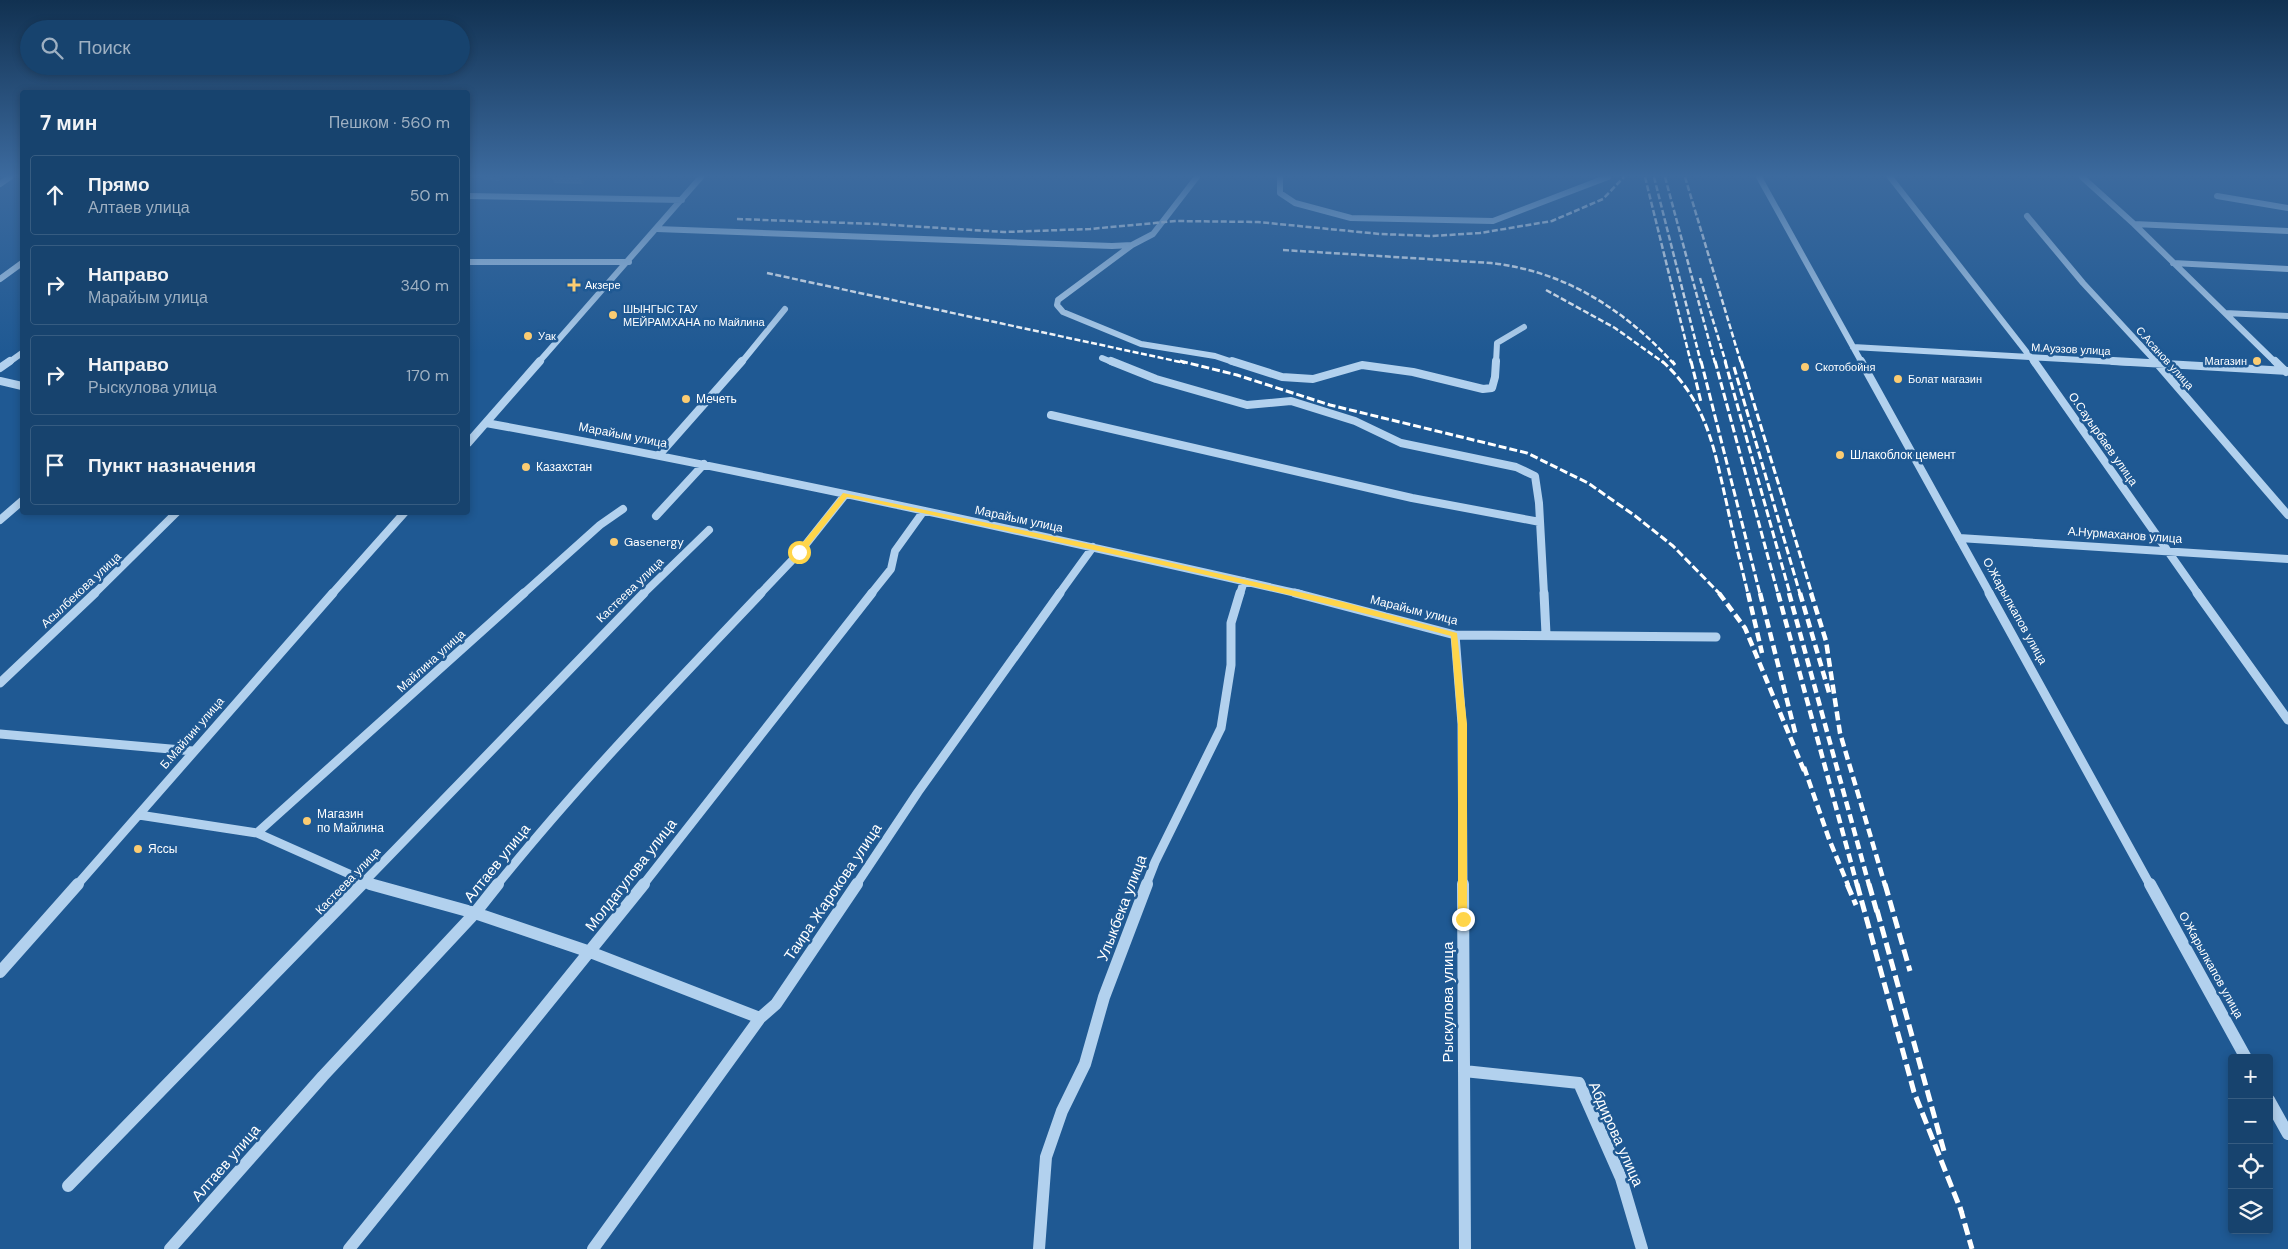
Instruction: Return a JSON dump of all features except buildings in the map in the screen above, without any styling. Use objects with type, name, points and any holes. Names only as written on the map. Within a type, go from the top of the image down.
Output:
[{"type":"street","points":[[470,441],[652,235]]},
{"type":"street","points":[[825,235],[1112,246],[1132,245]]},
{"type":"street","points":[[1151,235],[1132,245],[1058,300],[1057,305],[1063,312],[1141,344],[1215,356],[1282,377],[1313,379],[1362,365],[1413,372],[1483,389],[1492,388],[1497,378],[1494,357],[1497,343],[1524,327]]},
{"type":"street","name":"О.Жарылкапов улица","points":[[1791,235],[2244,1054]]},
{"type":"street","name":"О.Сауырбаев улица","points":[[1936,235],[2031,357],[2168,550],[2217,624],[2288,720]]},
{"type":"street","name":"С.Асанов улица","points":[[2043,235],[2288,515]]},
{"type":"street","points":[[2146,235],[2287,372]]},
{"type":"street","points":[[470,262],[629,262]]},
{"type":"street","points":[[2174,263],[2288,269]]},
{"type":"street","points":[[0,279],[20,267]]},
{"type":"street","points":[[659,455],[718,391],[785,309]]},
{"type":"street","points":[[2225,313],[2288,316]]},
{"type":"street","name":"М.Ауэзов улица","points":[[1853,347],[2287,372]]},
{"type":"street","points":[[0,368],[20,353]]},
{"type":"street","points":[[1102,358],[1156,379],[1247,405],[1291,401],[1355,420],[1401,442],[1516,466],[1535,476],[1540,522],[1546,634]]},
{"type":"street","points":[[0,381],[20,386]]},
{"type":"street","points":[[1051,415],[1412,498],[1540,522]]},
{"type":"street","name":"Марайым улица","points":[[486,423],[704,464],[1094,547],[1343,604],[1454,634],[1716,637]]},
{"type":"street","points":[[656,516],[704,464]]},
{"type":"street","name":"Алтаев улица","points":[[170,1249],[323,1076],[475,913],[531,843],[644,717],[799,552],[845,495]]},
{"type":"street","points":[[0,520],[20,502]]},
{"type":"street","name":"Майлина улица","points":[[257,833],[600,525],[623,509]]},
{"type":"street","name":"Молдагулова улица","points":[[349,1249],[590,952],[891,568],[895,551],[923,512]]},
{"type":"street","name":"Асылбекова улица","points":[[0,683],[128,562],[173,515]]},
{"type":"street","name":"Б.Майлин улица","points":[[0,972],[402,515]]},
{"type":"street","name":"Кастеева улица","points":[[68,1186],[608,628],[709,530]]},
{"type":"street","name":"А.Нурмаханов улица","points":[[1959,538],[2288,559]]},
{"type":"street","name":"Таира Жарокова улица","points":[[593,1249],[760,1018],[776,1004],[918,792],[1094,547]]},
{"type":"street","name":"Улыкбека улица","points":[[1039,1249],[1046,1157],[1062,1111],[1084,1064],[1104,997],[1155,862],[1221,728],[1231,665],[1231,623],[1244,582]]},
{"type":"street","name":"Рыскулова улица","points":[[1454,634],[1462,724],[1465,1249]]},
{"type":"street","points":[[0,734],[193,751]]},
{"type":"street","points":[[139,815],[257,833],[364,882],[475,913],[590,952],[760,1018]]},
{"type":"street","name":"Абдирова улица","points":[[1464,1070],[1580,1083],[1620,1178],[1642,1249]]},
{"type":"street","points":[[2273,1107],[2288,1134]]},
{"type":"railway","points":[[1413,235],[1443,235]]},
{"type":"railway","points":[[1659,235],[1691,363]]},
{"type":"railway","points":[[1669,235],[1701,363]]},
{"type":"railway","points":[[1681,235],[1715,363]]},
{"type":"railway","points":[[1703,235],[1741,363]]},
{"type":"railway","points":[[1283,250],[1491,263],[1518,267],[1543,274],[1568,284],[1613,310],[1634,326],[1673,363]]},
{"type":"railway","points":[[767,273],[1185,363]]},
{"type":"railway","points":[[1700,278],[1726,363]]},
{"type":"railway","points":[[1546,290],[1615,328],[1664,363]]},
{"type":"railway","points":[[1180,361],[1237,375],[1330,405],[1527,453],[1588,483],[1634,515],[1673,546],[1720,594]]},
{"type":"railway","points":[[1672,361],[1675,365]]},
{"type":"railway","points":[[1691,361],[1701,402]]},
{"type":"railway","points":[[1701,361],[1760,594]]},
{"type":"railway","points":[[1715,361],[1778,594]]},
{"type":"railway","points":[[1725,361],[1790,594]]},
{"type":"railway","points":[[1741,361],[1812,594]]},
{"type":"railway","points":[[1664,363],[1689,393],[1699,410],[1713,445],[1748,594]]},
{"type":"railway","points":[[1734,367],[1800,594]]},
{"type":"railway","points":[[1719,593],[1745,628],[1805,773]]},
{"type":"railway","points":[[1748,593],[1762,653]]},
{"type":"railway","points":[[1760,593],[1796,736]]},
{"type":"railway","points":[[1778,593],[1857,885]]},
{"type":"railway","points":[[1789,593],[1869,885]]},
{"type":"railway","points":[[1800,593],[1830,696]]},
{"type":"railway","points":[[1811,593],[1826,641],[1840,733],[1885,885]]},
{"type":"railway","points":[[1804,767],[1829,839],[1848,885]]},
{"type":"railway","points":[[1847,884],[1856,905]]},
{"type":"railway","points":[[1857,884],[1914,1092],[1961,1210]]},
{"type":"railway","points":[[1869,884],[1878,916]]},
{"type":"railway","points":[[1885,884],[1910,971]]},
{"type":"railway","points":[[1877,910],[1944,1151]]},
{"type":"railway","points":[[1961,1210],[1972,1249]]},
{"type":"place","name":"Акзере","points":[[574,285]]},
{"type":"place","name":"ШЫНГЫС ТАУ МЕЙРАМХАНА по Майлина","points":[[613,315]]},
{"type":"place","name":"Уак","points":[[528,336]]},
{"type":"place","name":"Магазин","points":[[2257,361]]},
{"type":"place","name":"Скотобойня","points":[[1805,367]]},
{"type":"place","name":"Болат магазин","points":[[1898,379]]},
{"type":"place","name":"Мечеть","points":[[686,399]]},
{"type":"place","name":"Шлакоблок цемент","points":[[1840,455]]},
{"type":"place","name":"Казахстан","points":[[526,467]]},
{"type":"place","name":"Gasenergy","points":[[614,542]]},
{"type":"place","name":"Магазин по Майлина","points":[[307,821]]},
{"type":"place","name":"Яссы","points":[[138,849]]},
{"type":"route","points":[[799,552],[845,495],[1094,547],[1343,604],[1454,634],[1462,724],[1463,919]]}]
